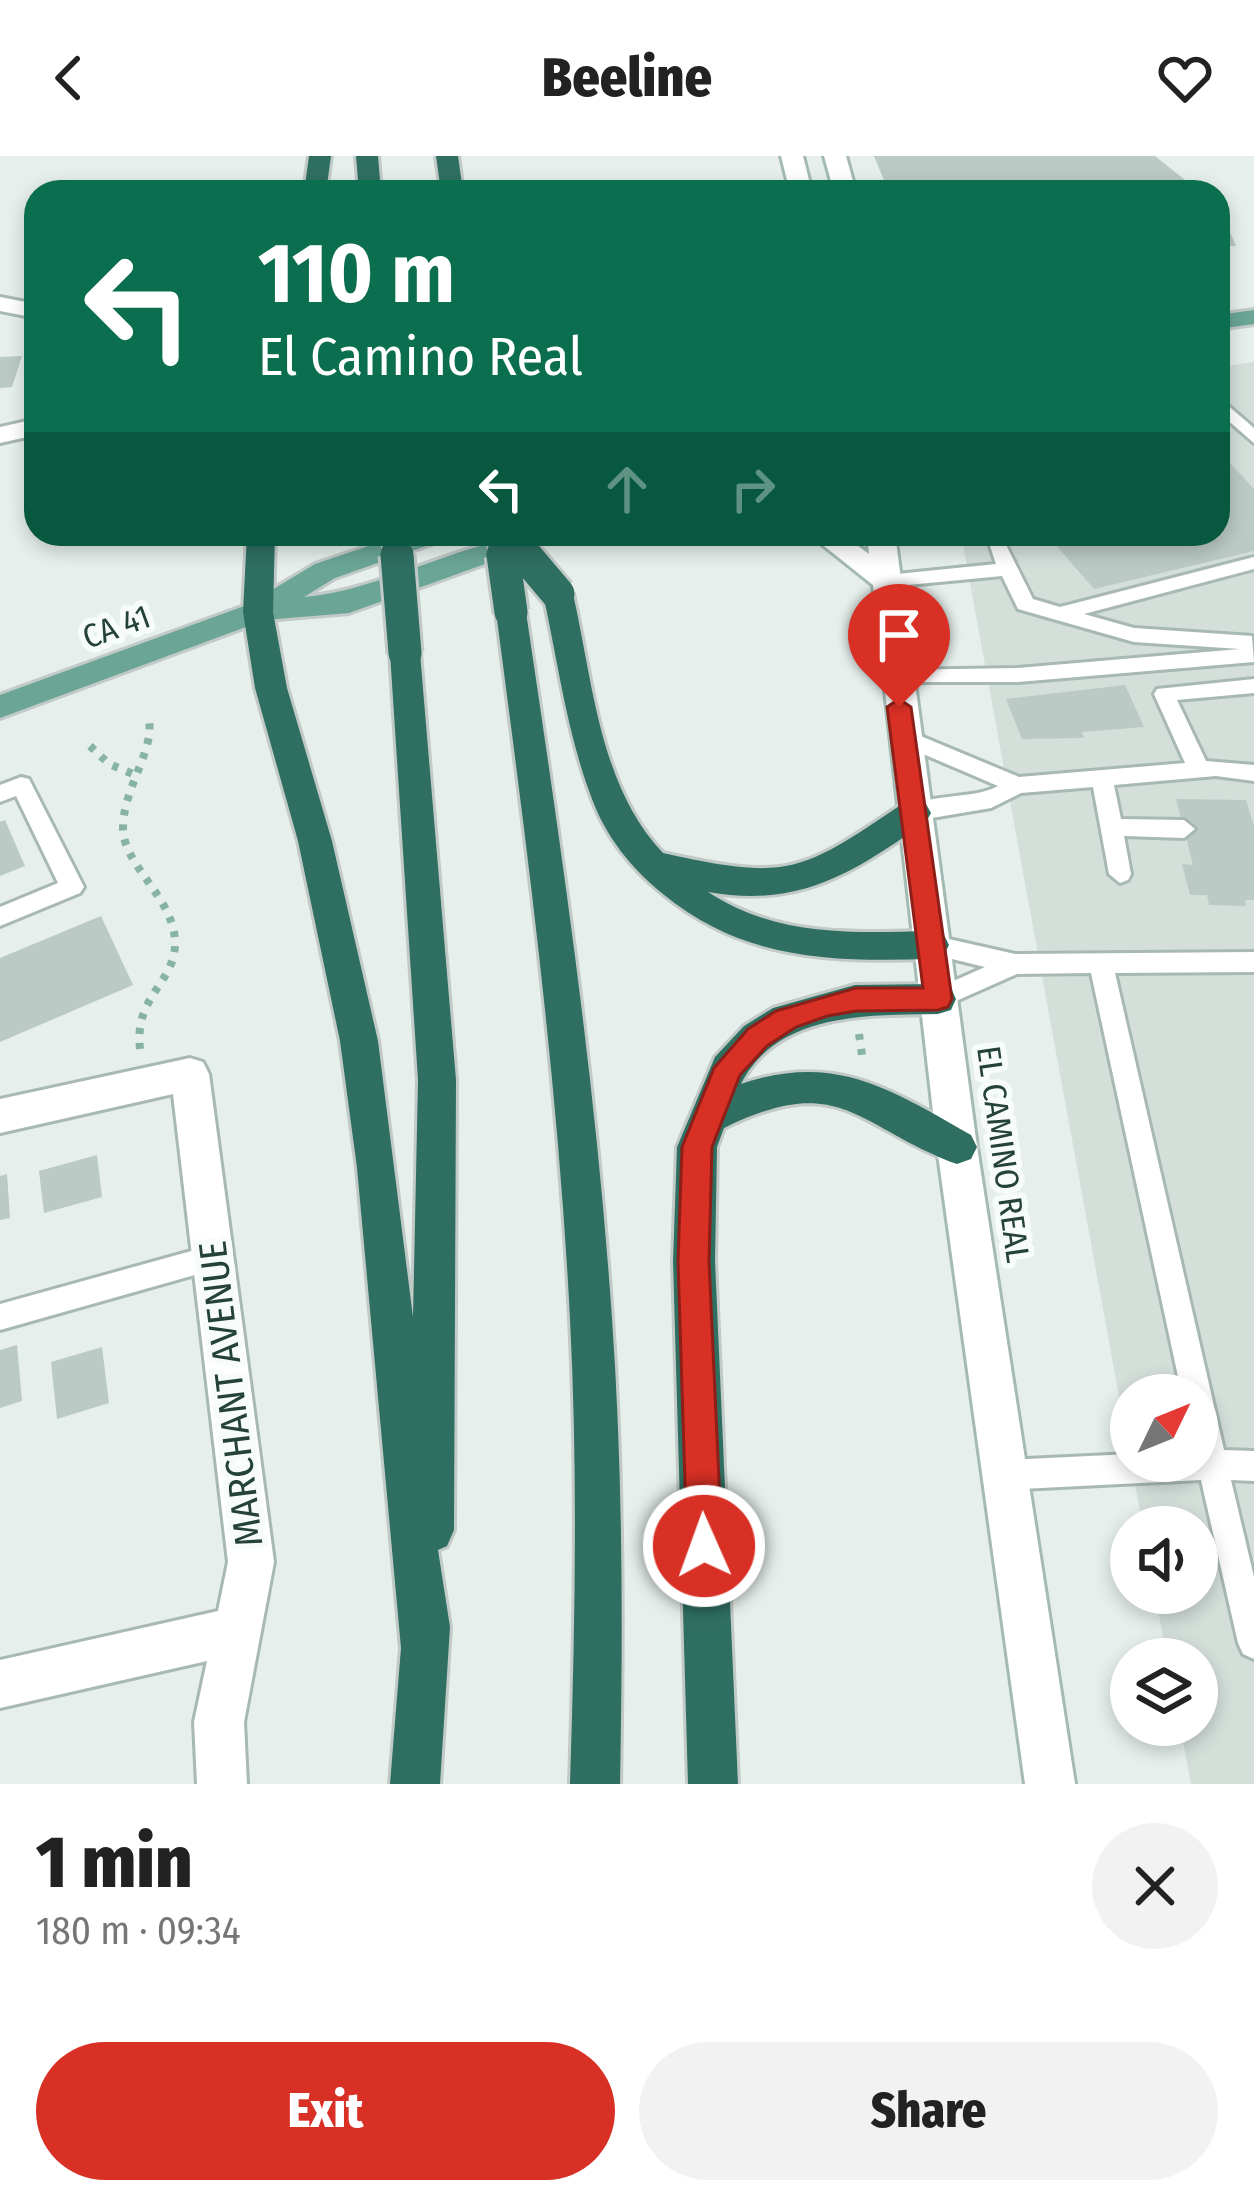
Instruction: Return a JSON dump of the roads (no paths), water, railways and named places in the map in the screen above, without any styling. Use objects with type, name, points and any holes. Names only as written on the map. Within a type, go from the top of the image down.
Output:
[{"type":"highway","points":[[261,546],[258,612],[271,688],[315,841],[359,1041],[377,1168],[425,1652]]},
{"type":"highway","points":[[396,546],[436,1081],[435,1456],[415,1784]]},
{"type":"highway","points":[[504,546],[551,893],[587,1260],[594,1466],[595,1784]]},
{"type":"highway","points":[[514,546],[558,594],[608,798],[626,833],[649,861],[703,911],[749,934],[848,947],[932,945]]},
{"type":"highway","points":[[649,861],[719,884],[781,885],[838,866],[914,813]]},
{"type":"highway","points":[[713,1784],[694,1261],[697,1147],[728,1068],[758,1037],[786,1019],[856,1000],[938,999]]},
{"type":"highway","points":[[708,1117],[748,1095],[818,1083],[866,1096],[957,1147]]},
{"type":"main road","name":"CA 41","points":[[0,707],[258,612],[325,571],[398,546]]},
{"type":"main road","name":"CA 41","points":[[258,612],[349,603],[508,546]]},
{"type":"main road","points":[[840,546],[887,581]]},
{"type":"main road","name":"EL CAMINO REAL","points":[[883,546],[957,1147],[1050,1784]]},
{"type":"main road","name":"MARCHANT AVENUE","points":[[0,1116],[190,1074],[251,1562],[219,1722],[222,1784]]},
{"type":"main road","points":[[0,1684],[240,1630]]},
{"type":"lane","points":[[1230,413],[1254,438]]},
{"type":"lane","points":[[999,546],[1025,604],[1134,634],[1254,643]]},
{"type":"lane","points":[[1060,614],[1254,562]]},
{"type":"lane","points":[[887,581],[1008,569]]},
{"type":"lane","points":[[896,677],[1018,675],[1254,655]]},
{"type":"lane","points":[[1199,769],[1163,694],[1254,686]]},
{"type":"lane","points":[[903,737],[1017,785]]},
{"type":"lane","points":[[914,813],[991,800],[1017,785],[1199,769],[1254,773]]},
{"type":"lane","points":[[1102,777],[1120,874]]},
{"type":"lane","points":[[0,794],[21,785],[72,887],[0,917]]},
{"type":"lane","points":[[1111,827],[1184,830]]},
{"type":"lane","points":[[932,945],[1015,964],[1254,962]]},
{"type":"lane","points":[[1101,963],[1192,1374]]},
{"type":"lane","points":[[938,999],[1015,964]]},
{"type":"lane","points":[[0,1317],[213,1258]]},
{"type":"lane","points":[[1218,1465],[1254,1466]]},
{"type":"lane","points":[[1003,1475],[1110,1470]]},
{"type":"lane","points":[[1216,1482],[1254,1643]]}]
